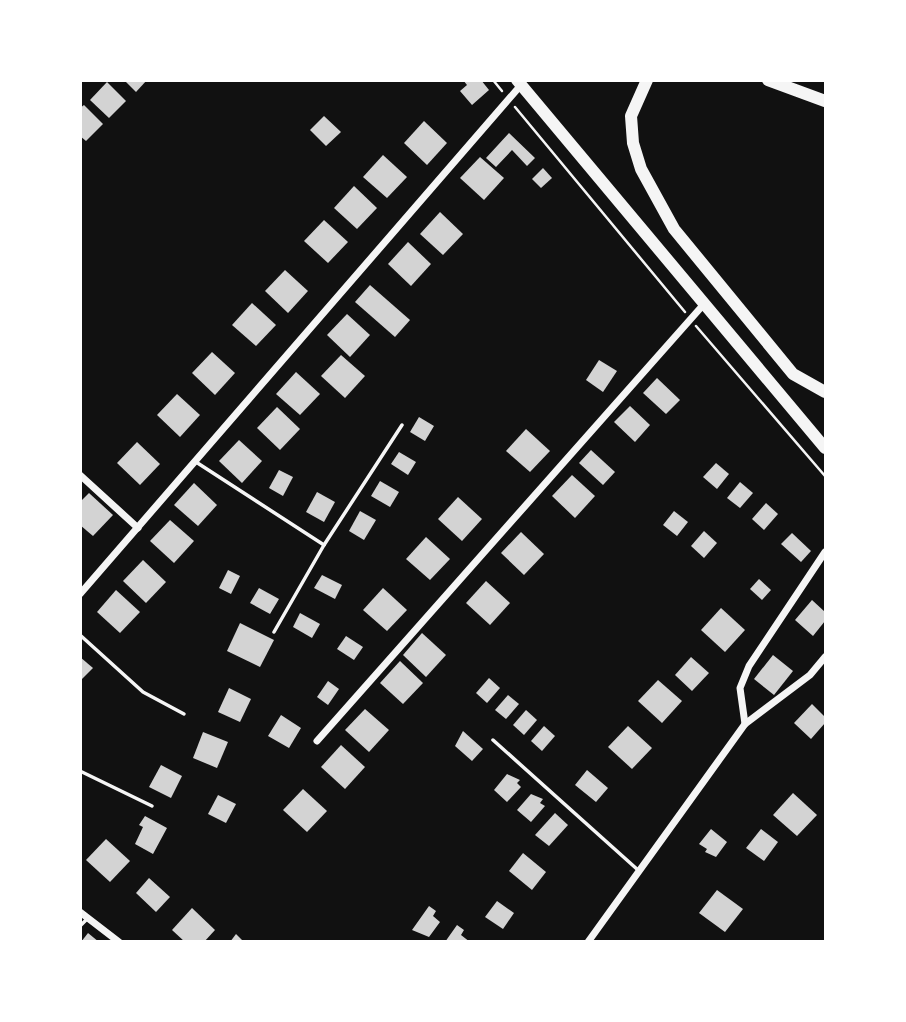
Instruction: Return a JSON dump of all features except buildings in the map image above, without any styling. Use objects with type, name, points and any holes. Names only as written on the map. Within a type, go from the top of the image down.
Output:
[{"type":"main road","points":[[647,80],[631,116],[634,143],[641,169],[674,229],[793,374],[825,392]]},
{"type":"main road","points":[[768,80],[825,102]]},
{"type":"main road","points":[[519,83],[825,448]]},
{"type":"street","points":[[80,594],[509,99],[519,83]]},
{"type":"street","points":[[317,741],[704,304]]},
{"type":"street","points":[[80,475],[138,528]]},
{"type":"street","points":[[745,724],[740,688],[749,666],[825,552]]},
{"type":"street","points":[[587,942],[745,724],[810,675],[825,657]]},
{"type":"street","points":[[80,912],[119,942]]},
{"type":"lane","points":[[274,632],[324,545],[402,425]]},
{"type":"lane","points":[[196,462],[324,545]]},
{"type":"lane","points":[[80,635],[143,692],[184,714]]},
{"type":"lane","points":[[493,740],[640,871]]},
{"type":"lane","points":[[80,771],[152,806]]},
{"type":"lane","points":[[80,926],[89,917]]},
{"type":"path","points":[[493,80],[690,319],[825,476]]}]
